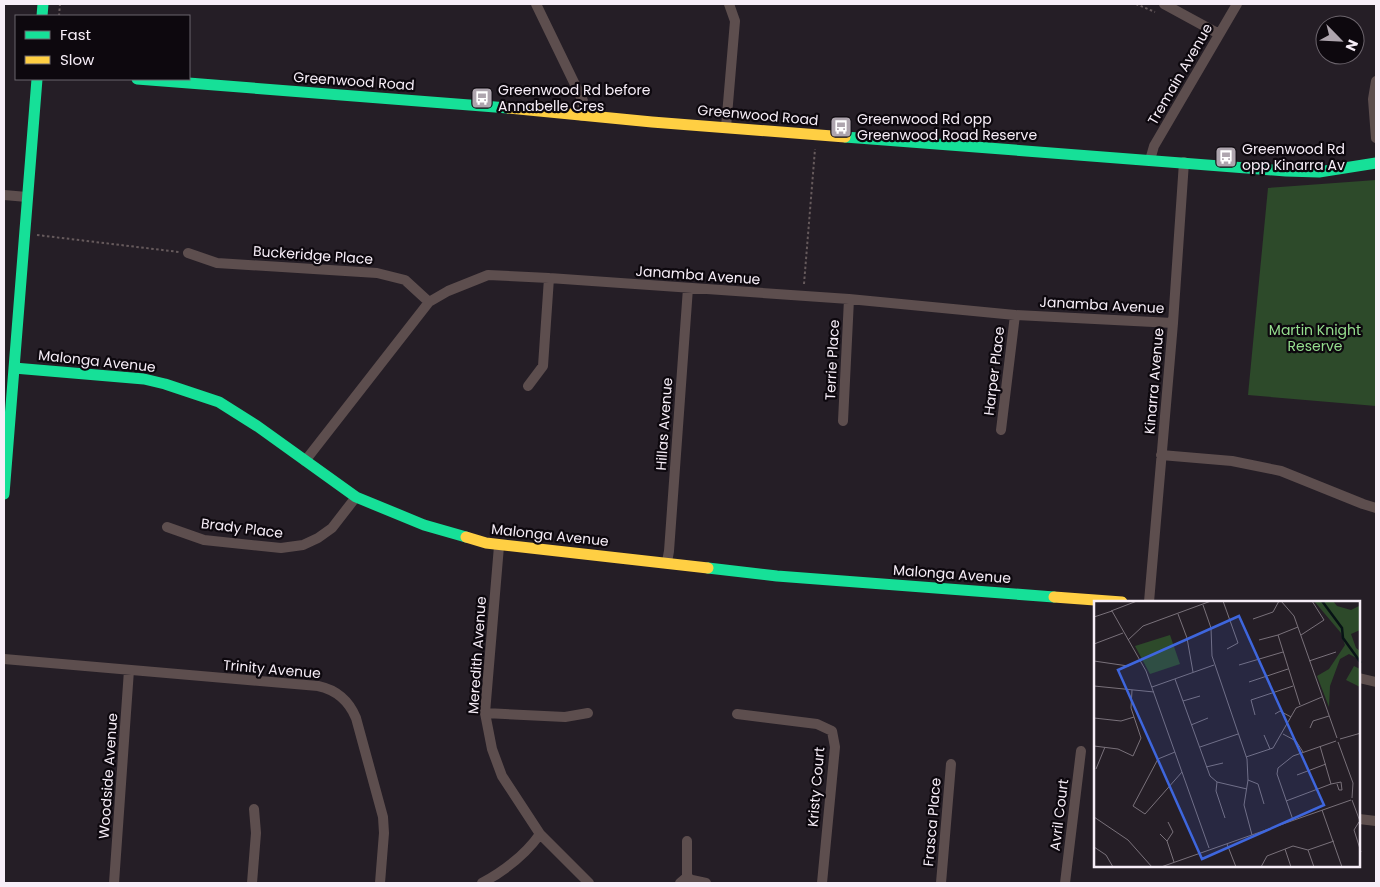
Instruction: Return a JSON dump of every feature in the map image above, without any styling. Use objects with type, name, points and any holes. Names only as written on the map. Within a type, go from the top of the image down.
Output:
[{"type":"street","points":[[536,4],[583,101],[582,116]]},
{"type":"street","points":[[726,127],[735,21],[729,4]]},
{"type":"street","points":[[1164,4],[1219,34]]},
{"type":"street","name":"Tremain Avenue","points":[[1150,160],[1154,146],[1237,4]]},
{"type":"street","points":[[4,494],[36,80]]},
{"type":"street","name":"Greenwood Road","points":[[150,80],[1299,172],[1319,172],[1376,163]]},
{"type":"street","points":[[1376,81],[1373,99],[1376,138]]},
{"type":"street","name":"Kinarra Avenue","points":[[1149,601],[1173,323],[1184,162]]},
{"type":"street","points":[[4,195],[27,197]]},
{"type":"street","name":"Buckeridge Place","points":[[188,253],[218,263],[377,273],[405,280],[429,302]]},
{"type":"street","name":"Janamba Avenue","points":[[305,462],[429,302],[448,291],[488,275],[849,299],[1015,314],[1173,323]]},
{"type":"street","points":[[528,386],[542,366],[550,278]]},
{"type":"street","name":"Hillas Avenue","points":[[666,562],[670,541],[688,288]]},
{"type":"street","name":"Terrie Place","points":[[843,421],[849,299]]},
{"type":"street","name":"Harper Place","points":[[1001,430],[1015,314]]},
{"type":"street","name":"Malonga Avenue","points":[[14,368],[144,379],[219,402],[257,426],[356,497],[424,525],[499,546],[666,562],[777,576],[1109,601]]},
{"type":"street","points":[[1161,455],[1232,461],[1281,471],[1376,508]]},
{"type":"street","name":"Brady Place","points":[[167,526],[204,540],[281,548],[303,546],[332,528],[356,497]]},
{"type":"street","name":"Meredith Avenue","points":[[499,546],[485,713],[492,749],[502,776],[540,834],[589,883]]},
{"type":"street","name":"Trinity Avenue","points":[[4,659],[318,686],[337,693],[352,709],[356,718],[380,804],[384,832],[380,883]]},
{"type":"street","name":"Woodside Avenue","points":[[114,883],[129,670]]},
{"type":"street","points":[[1360,678],[1376,682]]},
{"type":"street","points":[[485,713],[565,717],[588,714]]},
{"type":"street","name":"Kristy Court","points":[[737,714],[817,724],[832,731],[835,747],[822,883]]},
{"type":"street","name":"Avril Court","points":[[1065,883],[1081,751]]},
{"type":"street","name":"Frasca Place","points":[[941,883],[951,764]]},
{"type":"street","points":[[252,883],[256,833],[254,809]]},
{"type":"street","points":[[1360,820],[1376,821]]},
{"type":"street","points":[[482,883],[511,863],[533,844],[540,834]]},
{"type":"street","points":[[687,841],[683,880],[706,883]]},
{"type":"path","points":[[803,296],[815,149]]},
{"type":"path","points":[[23,234],[188,253]]},
{"type":"green space","name":"Martin Knight Reserve","points":[[1376,180],[1376,406],[1248,395],[1268,188]]},
{"type":"traffic: fast","points":[[42,15],[43,4]]},
{"type":"traffic: fast","points":[[4,494],[37,80]]},
{"type":"traffic: fast","points":[[150,80],[508,108]]},
{"type":"traffic: fast","points":[[845,137],[1286,171],[1319,172],[1376,163]]},
{"type":"traffic: fast","points":[[14,368],[144,379],[219,402],[257,426],[356,497],[424,525],[466,537]]},
{"type":"traffic: fast","points":[[708,568],[777,576],[1054,597]]},
{"type":"traffic: slow","points":[[508,108],[652,122],[845,137]]},
{"type":"traffic: slow","points":[[466,537],[486,543],[708,568]]},
{"type":"traffic: slow","points":[[1054,597],[1108,601]]},
{"type":"place","name":"Greenwood Rd before Annabelle Cres","points":[[482,98]]},
{"type":"place","name":"Greenwood Rd opp Greenwood Road Reserve","points":[[841,127]]},
{"type":"place","name":"Greenwood Rd opp Kinarra Av","points":[[1226,157]]}]
